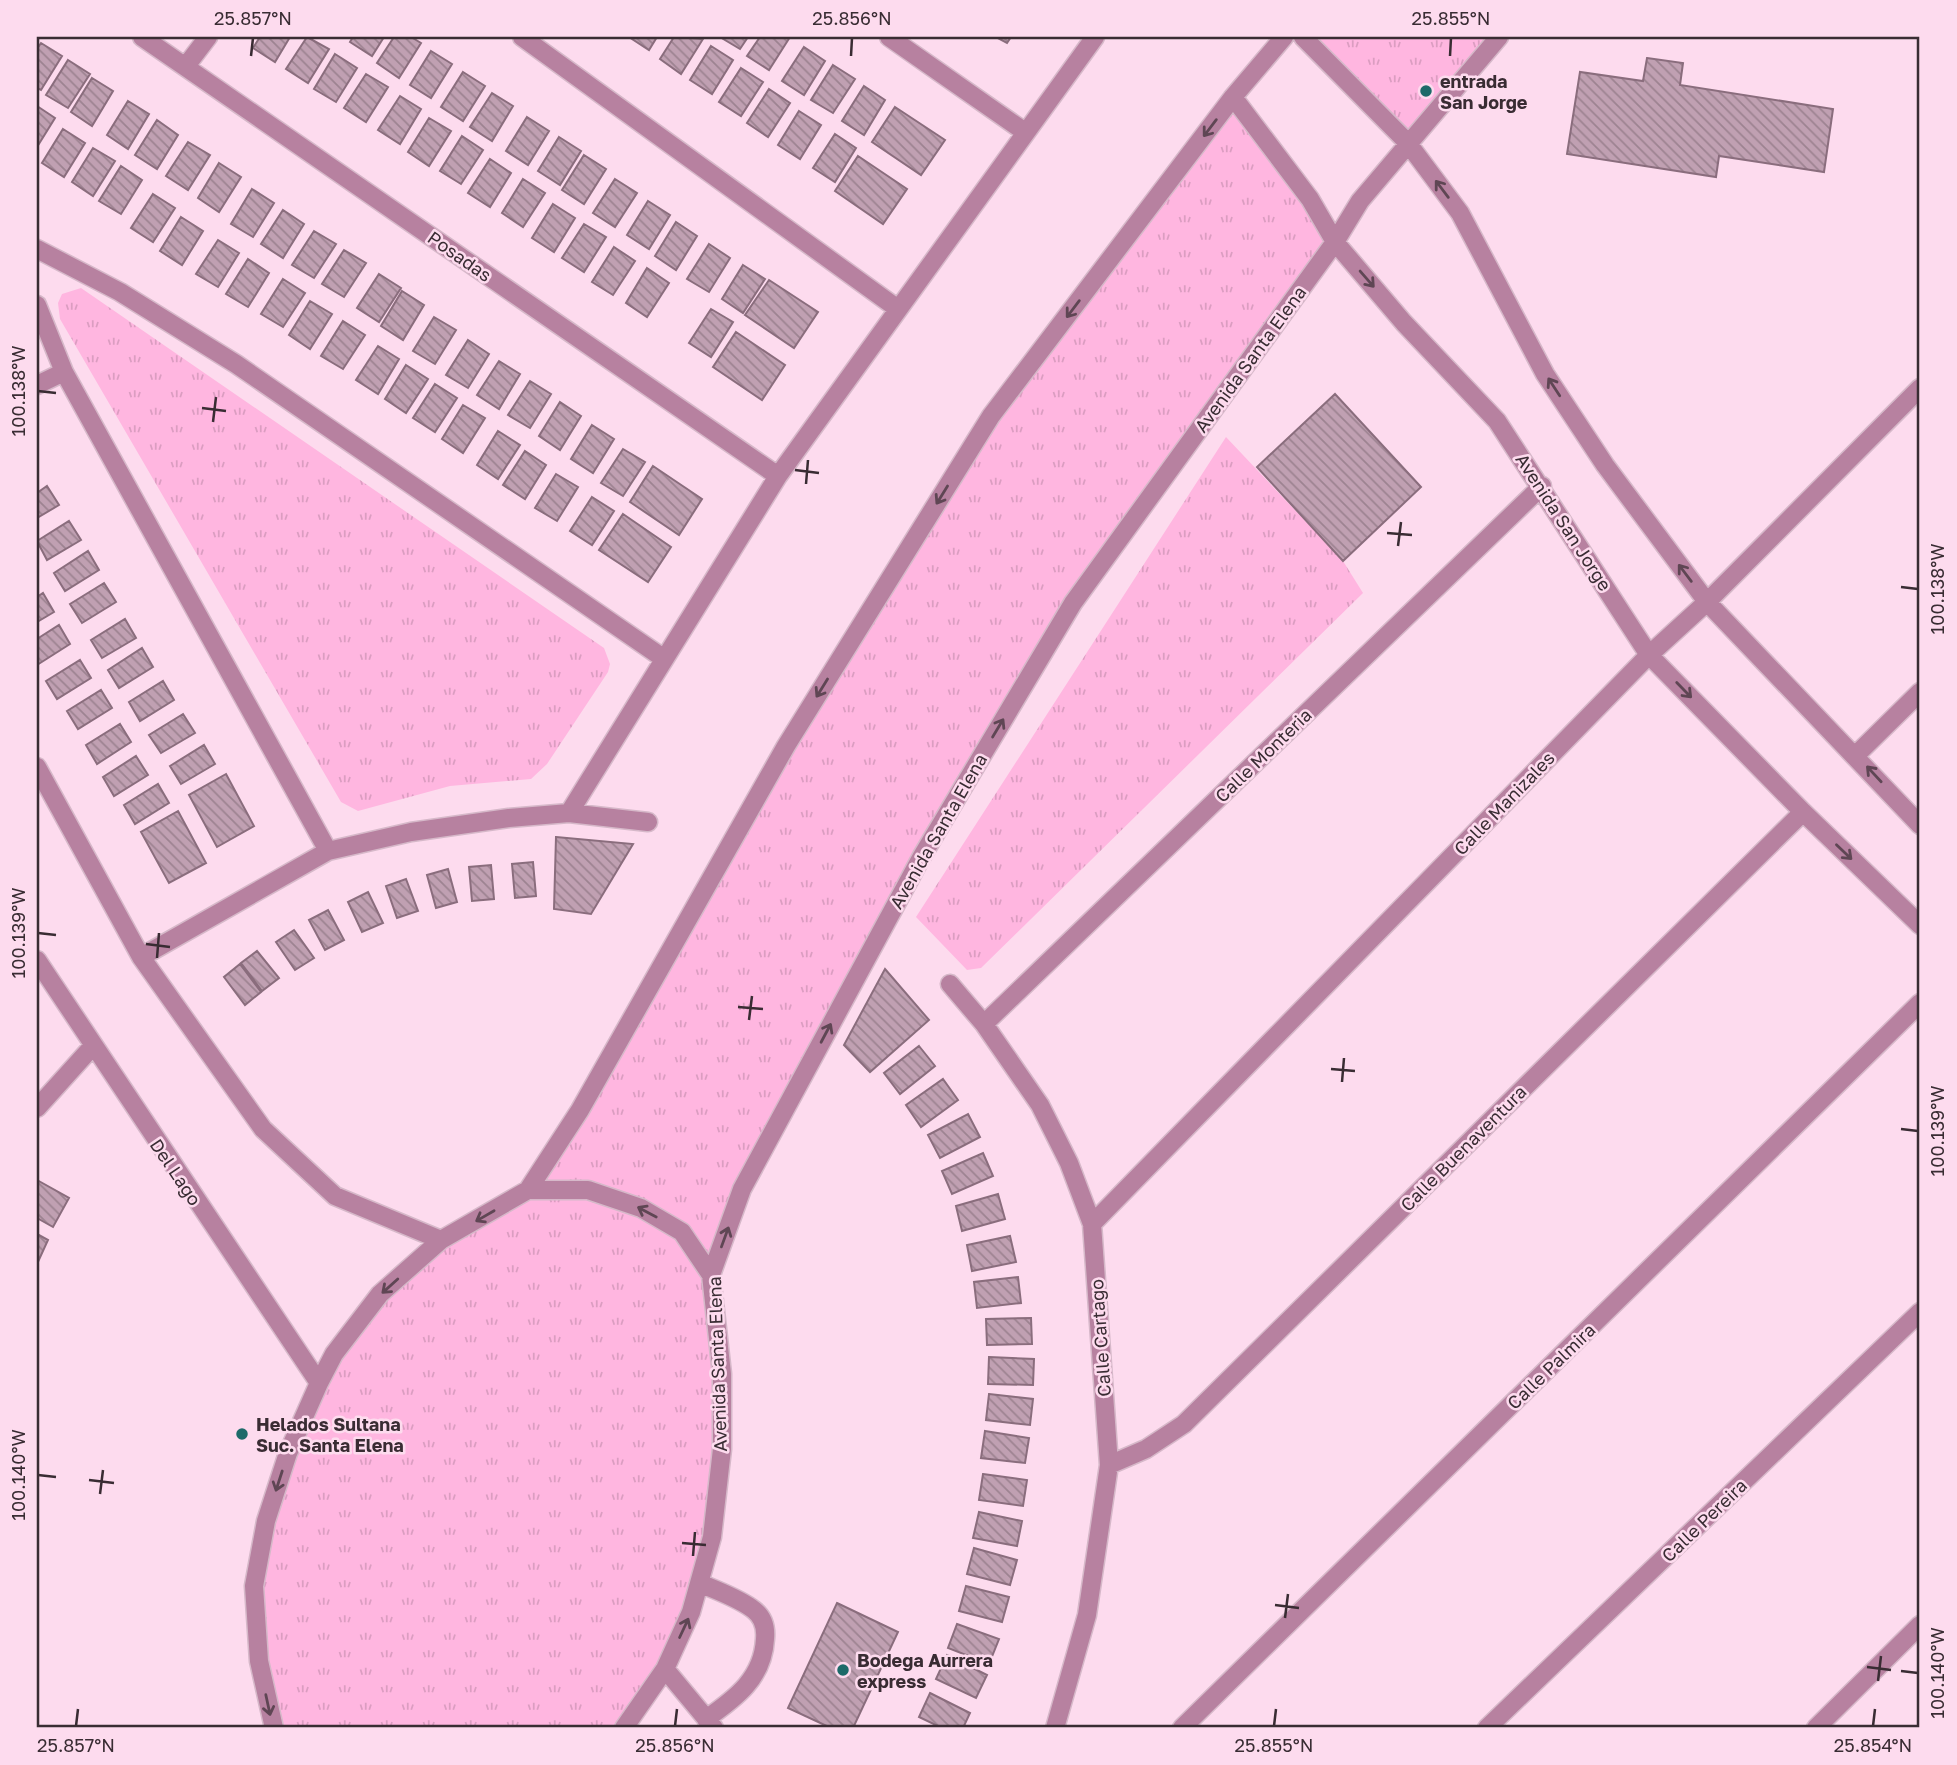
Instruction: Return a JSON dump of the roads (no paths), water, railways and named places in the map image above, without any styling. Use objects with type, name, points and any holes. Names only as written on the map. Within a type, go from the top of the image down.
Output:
[{"type":"street","name":"Posadas","points":[[142,37],[778,476]]},
{"type":"street","points":[[186,66],[208,37]]},
{"type":"street","points":[[522,37],[898,309]]},
{"type":"street","points":[[889,37],[1025,132]]},
{"type":"street","points":[[569,813],[778,476],[1095,37]]},
{"type":"street","points":[[274,1728],[259,1661],[254,1586],[266,1521],[288,1452],[334,1354],[380,1294],[441,1240],[528,1190],[580,1110],[786,747],[991,416],[1233,97],[1284,37]]},
{"type":"street","points":[[1303,37],[1407,142],[1460,213],[1560,397],[1605,465],[1707,601],[1920,825]]},
{"type":"street","name":"Avenida Santa Elena","points":[[624,1728],[665,1669],[691,1612],[712,1537],[722,1449],[722,1374],[711,1275],[742,1189],[922,856],[1066,614],[1335,242],[1360,201],[1407,142],[1499,37]]},
{"type":"street","name":"Avenida San Jorge","points":[[1233,97],[1310,199],[1335,242],[1404,323],[1497,421],[1542,486],[1649,654],[1803,812],[1920,925]]},
{"type":"street","points":[[37,249],[120,292],[236,365],[663,658]]},
{"type":"street","points":[[37,305],[64,372],[328,851]]},
{"type":"street","points":[[37,385],[64,372]]},
{"type":"street","name":"Calle Manizales","points":[[1092,1224],[1649,654],[1707,601],[1920,388]]},
{"type":"street","name":"Calle Monteria","points":[[984,1024],[1542,486]]},
{"type":"street","points":[[1856,755],[1920,692]]},
{"type":"street","points":[[37,767],[141,957],[263,1129],[335,1196],[441,1240]]},
{"type":"street","name":"Calle Buenaventura","points":[[1109,1465],[1146,1450],[1184,1424],[1803,812]]},
{"type":"street","points":[[141,957],[328,851],[411,832],[569,813],[648,822]]},
{"type":"street","name":"Del Lago","points":[[37,960],[319,1382]]},
{"type":"street","name":"Calle Cartago","points":[[950,984],[984,1024],[1040,1105],[1069,1163],[1092,1224],[1109,1465],[1087,1615],[1055,1728]]},
{"type":"street","name":"Calle Palmira","points":[[1182,1728],[1920,1003]]},
{"type":"street","points":[[37,1108],[92,1046]]},
{"type":"street","points":[[528,1190],[587,1190],[641,1208],[682,1232],[711,1275]]},
{"type":"street","name":"Calle Pereira","points":[[1487,1728],[1920,1312]]},
{"type":"street","points":[[665,1669],[710,1724],[739,1696],[758,1671],[765,1647],[766,1626],[755,1611],[700,1583]]},
{"type":"street","points":[[1816,1728],[1920,1625]]},
{"type":"place","name":"entrada San Jorge","points":[[1426,91]]},
{"type":"place","name":"Helados Sultana Suc. Santa Elena","points":[[242,1434]]},
{"type":"place","name":"Bodega Aurrera express","points":[[843,1670]]}]
